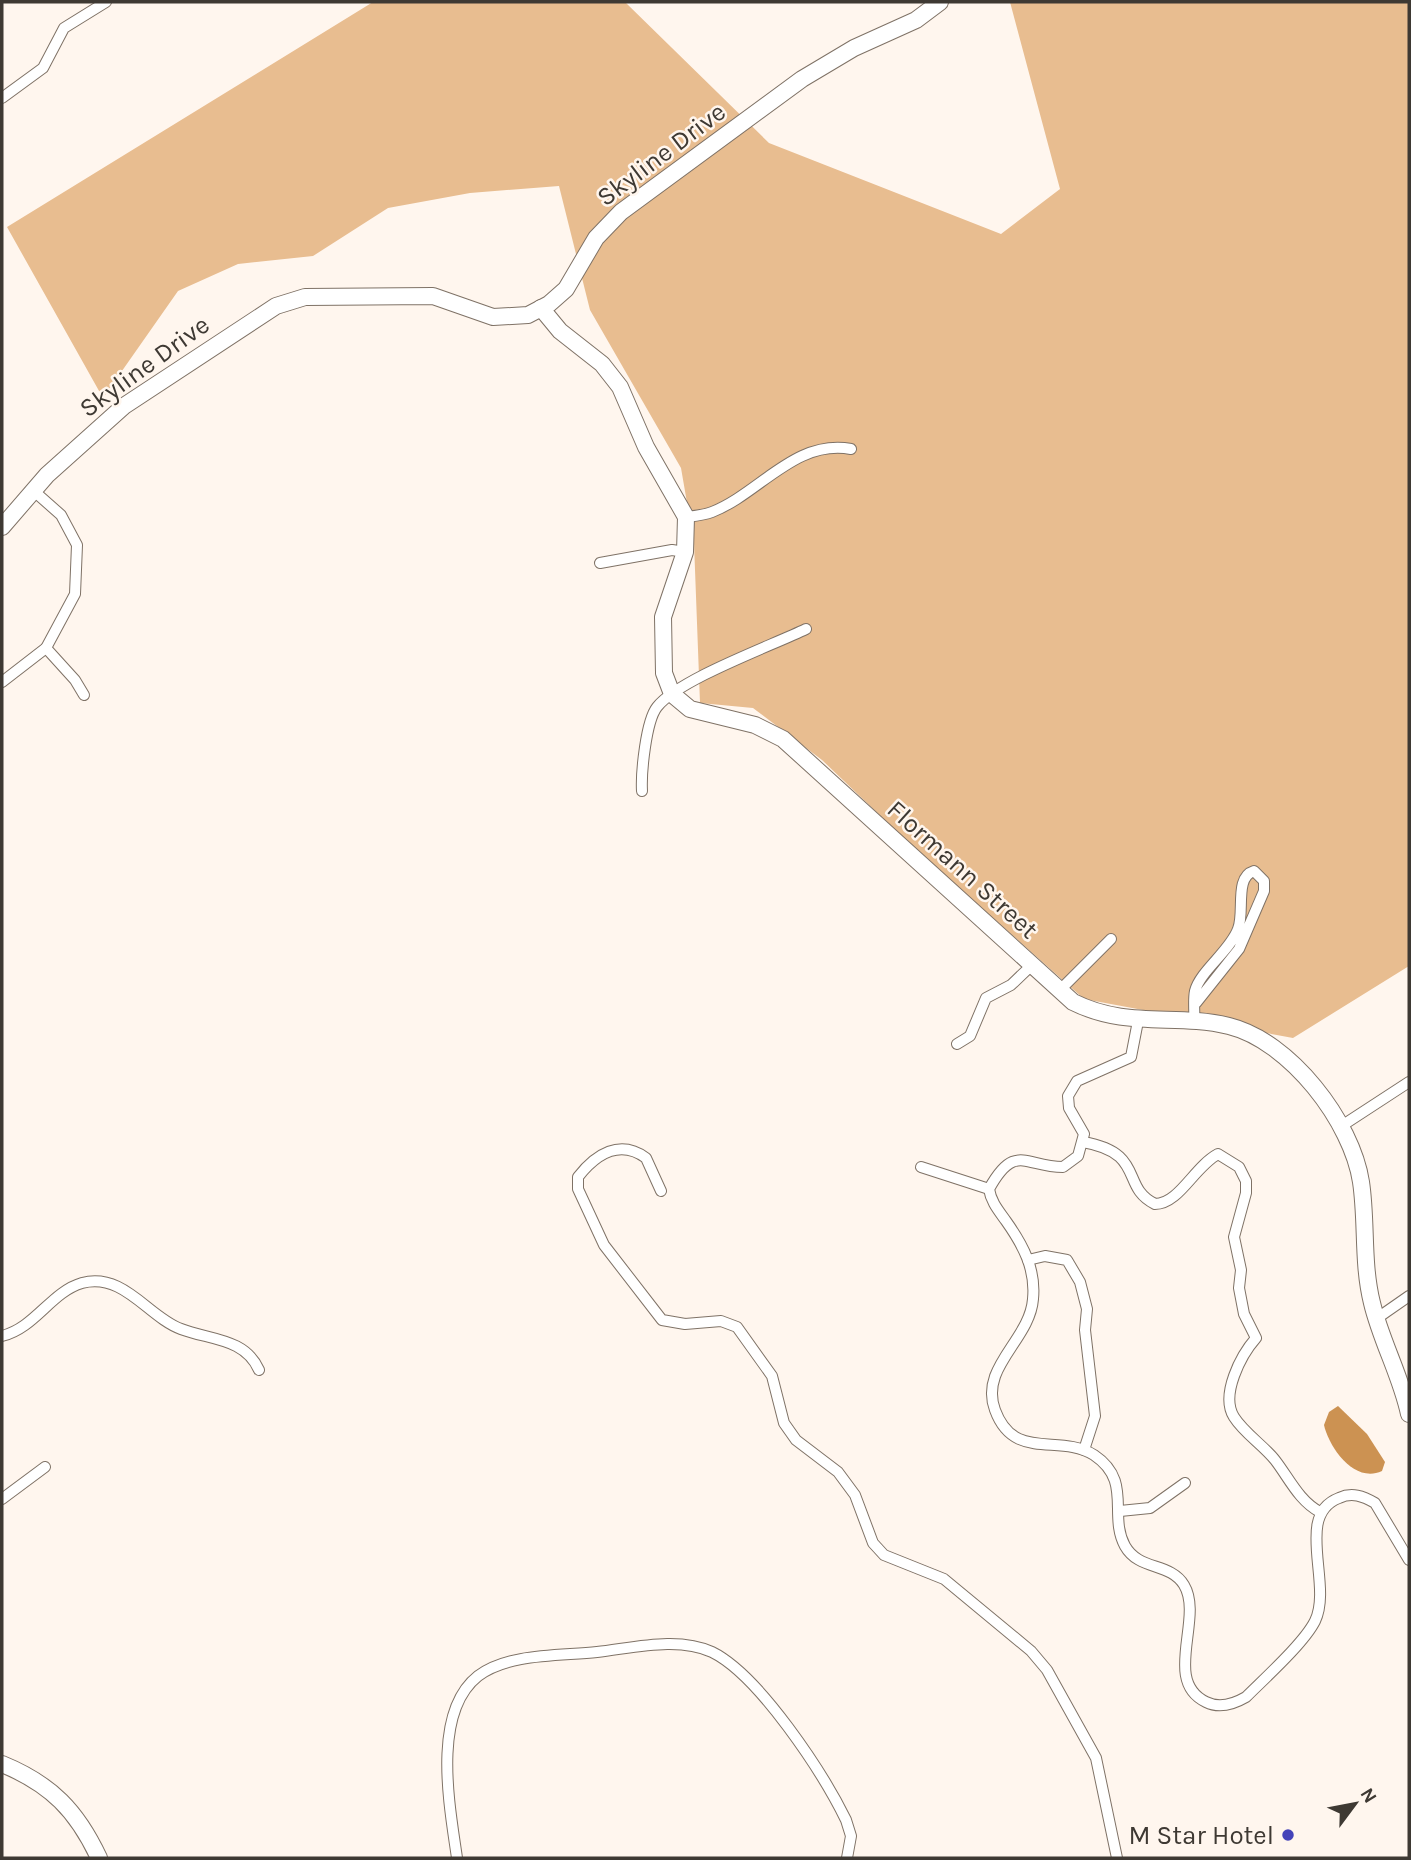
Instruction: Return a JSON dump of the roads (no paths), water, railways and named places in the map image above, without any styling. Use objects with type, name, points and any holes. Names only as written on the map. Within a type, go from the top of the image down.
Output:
[{"type":"street","points":[[2,98],[43,68],[64,28],[106,2]]},
{"type":"street","name":"Skyline Drive","points":[[2,527],[54,468],[124,406],[276,306],[305,297],[433,296],[480,313],[505,318],[541,309],[566,289],[596,238],[621,212],[802,79],[854,48],[916,20],[940,2]]},
{"type":"street","points":[[541,309],[560,331],[596,358],[620,387],[646,447],[685,517],[685,552],[663,617],[664,673],[672,694]]},
{"type":"street","points":[[685,517],[711,512],[795,459],[813,451],[838,446],[851,449]]},
{"type":"street","points":[[2,682],[46,648],[75,594],[77,545],[61,516],[35,492]]},
{"type":"street","points":[[600,562],[672,550],[685,552]]},
{"type":"street","points":[[642,791],[651,719],[656,708],[695,678],[806,629]]},
{"type":"street","points":[[46,648],[75,680],[84,695]]},
{"type":"street","name":"Flormann Street","points":[[672,694],[690,709],[755,725],[783,739],[1060,990],[1093,1012],[1138,1021],[1229,1026],[1268,1043],[1302,1071],[1340,1127],[1353,1153],[1361,1181],[1366,1266],[1376,1319],[1409,1414]]},
{"type":"street","points":[[1194,1023],[1195,991],[1237,933],[1242,916],[1241,884],[1244,877],[1254,871],[1264,881],[1264,891],[1239,949],[1196,1003]]},
{"type":"street","points":[[1060,990],[1111,939]]},
{"type":"street","points":[[957,1044],[970,1036],[986,998],[1011,985],[1032,965]]},
{"type":"street","points":[[1138,1021],[1131,1057],[1077,1081],[1068,1096],[1069,1108],[1084,1134],[1078,1156],[1071,1164],[1054,1167],[1026,1159],[1016,1161],[1000,1170],[989,1189],[993,1203],[1028,1260],[1034,1288],[1031,1314],[993,1379],[994,1407],[1004,1427],[1029,1443],[1084,1450],[1108,1468],[1118,1490],[1119,1532],[1130,1555],[1149,1566],[1169,1571],[1184,1585],[1191,1607],[1186,1655],[1187,1676],[1196,1695],[1215,1706],[1235,1703],[1247,1697],[1315,1622],[1321,1596],[1315,1535],[1320,1512],[1342,1496],[1365,1498],[1382,1512],[1409,1560]]},
{"type":"street","points":[[1340,1127],[1409,1082]]},
{"type":"street","points":[[1083,1142],[1100,1145],[1121,1156],[1129,1165],[1141,1194],[1155,1204],[1171,1200],[1200,1165],[1219,1154],[1239,1167],[1246,1181],[1246,1194],[1234,1237],[1234,1247],[1241,1270],[1239,1288],[1244,1314],[1256,1338],[1245,1350],[1230,1394],[1230,1406],[1234,1417],[1274,1459],[1307,1505],[1320,1512]]},
{"type":"street","points":[[661,1191],[646,1158],[626,1148],[610,1150],[596,1157],[578,1177],[578,1189],[604,1245],[662,1320],[685,1324],[721,1321],[737,1327],[746,1336],[772,1376],[784,1423],[796,1440],[838,1472],[849,1486],[873,1544],[884,1555],[944,1579],[1031,1651],[1047,1670],[1096,1758],[1117,1858]]},
{"type":"street","points":[[921,1167],[989,1189]]},
{"type":"street","points":[[1028,1260],[1045,1256],[1067,1260],[1084,1293],[1095,1416],[1084,1450]]},
{"type":"street","points":[[2,1336],[30,1324],[69,1289],[83,1283],[107,1284],[126,1290],[180,1329],[230,1342],[256,1362],[259,1370]]},
{"type":"street","points":[[1376,1319],[1409,1296]]},
{"type":"street","points":[[2,1499],[45,1467]]},
{"type":"street","points":[[1120,1511],[1150,1508],[1185,1483]]},
{"type":"street","points":[[457,1858],[447,1785],[450,1733],[456,1706],[479,1675],[515,1661],[683,1644],[711,1652],[734,1666],[757,1686],[846,1821],[851,1836],[847,1858]]},
{"type":"street","points":[[2,1764],[41,1785],[68,1805],[87,1832],[99,1858]]},
{"type":"place","name":"M Star Hotel","points":[[1288,1835]]}]
